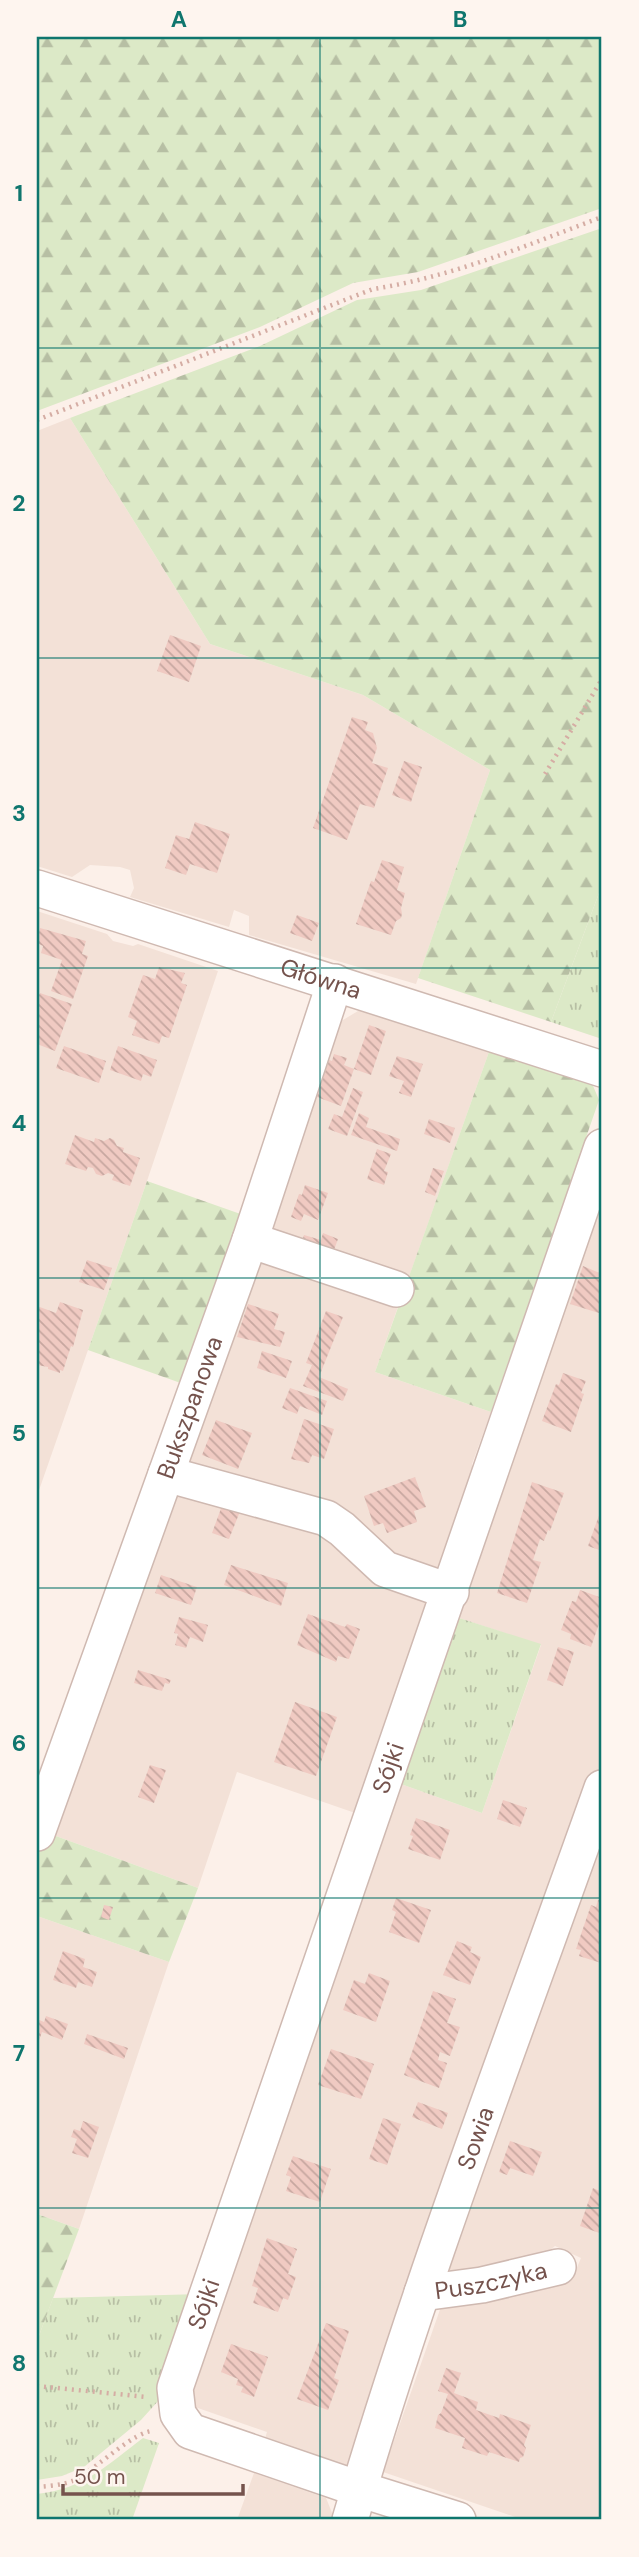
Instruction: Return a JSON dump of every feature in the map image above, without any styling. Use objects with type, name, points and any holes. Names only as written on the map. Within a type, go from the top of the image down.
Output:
[{"type":"street","name":"Główna","points":[[37,888],[602,1069]]},
{"type":"street","name":"Bukszpanowa","points":[[37,1833],[250,1240],[335,982]]},
{"type":"street","name":"Sójki","points":[[180,2406],[602,1147]]},
{"type":"street","points":[[250,1240],[396,1289]]},
{"type":"street","points":[[166,1474],[326,1518],[342,1529],[357,1546],[385,1569],[451,1592]]},
{"type":"street","name":"Sowia","points":[[354,2505],[422,2293],[602,1788]]},
{"type":"street","name":"Puszczyka","points":[[422,2293],[482,2285],[558,2267]]},
{"type":"street","points":[[180,2406],[354,2505],[458,2520]]},
{"type":"path","points":[[37,420],[373,289],[415,282],[467,267],[602,217]]},
{"type":"path","points":[[545,774],[602,679]]},
{"type":"path","points":[[37,2386],[180,2406]]},
{"type":"path","points":[[37,2487],[71,2482],[93,2470],[135,2436],[180,2406]]},
{"type":"shaded area","points":[[70,418],[210,644],[363,695],[490,770],[416,984],[249,935],[249,916],[234,910],[229,927],[130,897],[134,888],[130,870],[90,865],[72,877],[37,866],[37,431]]},
{"type":"shaded area","points":[[37,911],[107,934],[113,941],[133,946],[138,944],[218,971],[37,1496]]},
{"type":"shaded area","points":[[363,1008],[490,1049],[409,1277],[269,1238],[333,1026]]},
{"type":"shaded area","points":[[602,1179],[602,1771],[351,2476],[263,2445],[267,2432],[195,2407],[186,2388],[398,1783],[482,1813],[541,1645],[456,1617]]},
{"type":"shaded area","points":[[253,1255],[400,1301],[375,1372],[491,1412],[472,1464],[472,1486],[440,1580],[177,1468]]},
{"type":"shaded area","points":[[171,1483],[321,1524],[435,1597],[358,1814],[237,1772],[198,1888],[45,1832]]},
{"type":"shaded area","points":[[602,1815],[602,2520],[524,2520],[383,2472],[443,2301],[576,2270],[581,2258],[555,2246],[541,2258],[454,2282],[446,2259]]},
{"type":"shaded area","points":[[37,1916],[169,1962],[79,2229],[37,2214]]},
{"type":"shaded area","points":[[254,2473],[326,2498],[335,2520],[237,2520]]},
{"type":"green space","points":[[37,37],[602,37],[602,208],[418,272],[353,283],[260,327],[37,411]]},
{"type":"green space","points":[[602,228],[602,885],[551,1022],[418,978],[490,770],[363,695],[210,644],[70,418],[260,346],[357,300],[421,290]]},
{"type":"green space","points":[[602,885],[602,1039],[551,1022]]},
{"type":"green space","points":[[490,1049],[591,1081],[599,1100],[491,1412],[375,1372]]},
{"type":"green space","points":[[147,1181],[249,1217],[189,1386],[88,1350]]},
{"type":"green space","points":[[456,1617],[541,1644],[482,1813],[398,1783]]},
{"type":"green space","points":[[45,1832],[198,1888],[169,1962],[37,1916],[37,1856]]},
{"type":"green space","points":[[37,2214],[79,2229],[37,2341]]},
{"type":"green space","points":[[201,2294],[168,2390],[141,2420],[84,2467],[62,2476],[37,2480],[37,2341],[53,2298]]},
{"type":"green space","points":[[143,2438],[159,2443],[132,2520],[49,2520],[37,2517],[37,2494],[82,2481]]},
{"type":"building","points":[[170,635],[201,646],[189,682],[157,671]]},
{"type":"building","points":[[352,717],[368,722],[365,730],[373,733],[377,748],[372,763],[388,768],[374,808],[360,804],[347,840],[313,828]]},
{"type":"building","points":[[404,761],[422,767],[411,802],[392,795]]},
{"type":"building","points":[[195,822],[230,834],[217,873],[190,864],[186,875],[165,868],[176,835],[189,839]]},
{"type":"building","points":[[382,860],[404,867],[397,890],[405,893],[402,914],[391,935],[356,924],[371,881],[374,882]]},
{"type":"building","points":[[297,915],[319,923],[312,941],[290,933]]},
{"type":"building","points":[[40,928],[86,941],[82,954],[88,956],[73,999],[51,991],[62,960],[41,953],[43,946],[37,943]]},
{"type":"building","points":[[159,967],[185,973],[181,983],[187,985],[169,1038],[162,1036],[159,1044],[132,1035],[137,1021],[128,1017],[143,975],[155,979]]},
{"type":"building","points":[[40,993],[72,1004],[55,1051],[37,1044],[37,999]]},
{"type":"building","points":[[369,1025],[386,1031],[371,1075],[354,1069]]},
{"type":"building","points":[[64,1046],[106,1061],[99,1083],[56,1068]]},
{"type":"building","points":[[118,1046],[157,1060],[151,1077],[143,1074],[141,1081],[110,1070]]},
{"type":"building","points":[[334,1054],[347,1058],[344,1065],[354,1069],[341,1106],[317,1097],[329,1060],[332,1061]]},
{"type":"building","points":[[397,1056],[423,1064],[411,1097],[399,1093],[404,1081],[389,1076]]},
{"type":"building","points":[[353,1088],[363,1092],[347,1136],[328,1129],[334,1114],[342,1117]]},
{"type":"building","points":[[359,1113],[369,1118],[366,1127],[400,1139],[397,1151],[351,1135]]},
{"type":"building","points":[[429,1119],[455,1128],[450,1143],[424,1134]]},
{"type":"building","points":[[75,1135],[94,1142],[95,1138],[104,1141],[110,1138],[117,1146],[124,1148],[123,1152],[140,1158],[130,1186],[112,1180],[114,1175],[108,1173],[102,1176],[96,1174],[93,1168],[88,1167],[86,1171],[65,1164]]},
{"type":"building","points":[[377,1149],[391,1154],[384,1171],[388,1172],[384,1185],[367,1179]]},
{"type":"building","points":[[433,1168],[444,1171],[435,1196],[425,1192]]},
{"type":"building","points":[[305,1185],[328,1193],[318,1220],[304,1214],[301,1221],[291,1217]]},
{"type":"building","points":[[323,1233],[338,1239],[331,1258],[300,1247],[304,1235],[321,1240]]},
{"type":"building","points":[[87,1260],[112,1268],[104,1290],[79,1282]]},
{"type":"building","points":[[583,1266],[602,1274],[602,1314],[570,1304]]},
{"type":"building","points":[[60,1302],[83,1310],[73,1347],[71,1346],[60,1373],[37,1365],[37,1306],[56,1313]]},
{"type":"building","points":[[248,1304],[279,1314],[274,1329],[285,1332],[280,1347],[237,1337]]},
{"type":"building","points":[[326,1311],[343,1317],[319,1377],[348,1389],[343,1401],[303,1386],[312,1365],[306,1363]]},
{"type":"building","points":[[262,1351],[292,1361],[286,1378],[257,1368]]},
{"type":"building","points":[[563,1373],[586,1381],[571,1432],[542,1421]]},
{"type":"building","points":[[290,1388],[327,1401],[322,1415],[300,1406],[297,1414],[282,1408]]},
{"type":"building","points":[[304,1419],[334,1429],[324,1459],[312,1455],[309,1463],[291,1459]]},
{"type":"building","points":[[216,1420],[252,1433],[238,1469],[202,1455]]},
{"type":"building","points":[[415,1477],[426,1507],[414,1511],[417,1522],[387,1533],[383,1523],[374,1526],[364,1496]]},
{"type":"building","points":[[532,1482],[564,1493],[550,1531],[548,1530],[544,1541],[540,1539],[533,1560],[541,1562],[527,1603],[497,1593]]},
{"type":"building","points":[[223,1503],[241,1509],[229,1539],[212,1533]]},
{"type":"building","points":[[602,1507],[602,1551],[588,1546]]},
{"type":"building","points":[[231,1565],[288,1583],[281,1606],[224,1585]]},
{"type":"building","points":[[161,1575],[197,1587],[191,1605],[155,1593]]},
{"type":"building","points":[[580,1590],[602,1598],[602,1615],[591,1647],[570,1639],[571,1634],[561,1630],[572,1601],[576,1602]]},
{"type":"building","points":[[308,1614],[345,1627],[347,1624],[360,1629],[349,1659],[338,1656],[336,1662],[297,1645]]},
{"type":"building","points":[[179,1617],[208,1625],[203,1642],[190,1637],[186,1648],[175,1645],[178,1634],[174,1633]]},
{"type":"building","points":[[558,1647],[574,1652],[563,1686],[547,1680]]},
{"type":"building","points":[[138,1670],[171,1680],[169,1684],[165,1683],[162,1691],[134,1683]]},
{"type":"building","points":[[295,1702],[337,1717],[316,1776],[274,1762]]},
{"type":"building","points":[[150,1765],[166,1770],[154,1803],[138,1797]]},
{"type":"building","points":[[503,1800],[527,1808],[520,1827],[497,1819]]},
{"type":"building","points":[[416,1818],[450,1830],[440,1860],[408,1849]]},
{"type":"building","points":[[396,1898],[431,1910],[419,1943],[389,1932],[396,1912],[392,1910]]},
{"type":"building","points":[[598,1900],[602,1901],[601,1963],[579,1956],[581,1950],[576,1949],[591,1905],[596,1907]]},
{"type":"building","points":[[104,1905],[113,1907],[109,1920],[101,1917]]},
{"type":"building","points":[[457,1941],[472,1947],[470,1952],[481,1957],[470,1985],[443,1975]]},
{"type":"building","points":[[63,1951],[85,1959],[83,1967],[97,1972],[92,1987],[78,1982],[76,1988],[53,1980]]},
{"type":"building","points":[[369,1973],[390,1981],[376,2022],[343,2010],[354,1980],[365,1984]]},
{"type":"building","points":[[433,1991],[456,1999],[447,2023],[460,2027],[450,2056],[440,2052],[438,2060],[447,2063],[439,2088],[404,2075]]},
{"type":"building","points":[[46,2016],[68,2024],[62,2040],[42,2032],[37,2046],[37,2019],[44,2022]]},
{"type":"building","points":[[87,2034],[128,2048],[124,2059],[84,2044]]},
{"type":"building","points":[[331,2049],[374,2064],[361,2099],[318,2085]]},
{"type":"building","points":[[418,2102],[448,2113],[442,2129],[412,2117]]},
{"type":"building","points":[[383,2118],[401,2124],[387,2165],[369,2159]]},
{"type":"building","points":[[83,2121],[99,2127],[88,2158],[72,2153],[77,2139],[71,2137],[74,2129],[80,2131]]},
{"type":"building","points":[[510,2141],[542,2152],[533,2176],[510,2168],[507,2175],[499,2172]]},
{"type":"building","points":[[293,2156],[331,2169],[320,2202],[286,2191],[291,2177],[286,2175]]},
{"type":"building","points":[[593,2188],[602,2192],[602,2234],[580,2226]]},
{"type":"building","points":[[267,2238],[297,2249],[288,2274],[296,2277],[288,2300],[283,2298],[278,2312],[253,2303],[258,2288],[252,2286]]},
{"type":"building","points":[[326,2323],[349,2331],[334,2378],[339,2380],[328,2410],[297,2399]]},
{"type":"building","points":[[231,2344],[268,2357],[254,2397],[241,2392],[243,2387],[236,2385],[238,2379],[221,2372]]},
{"type":"building","points":[[446,2368],[461,2373],[454,2393],[478,2402],[476,2410],[499,2418],[500,2414],[531,2425],[524,2445],[526,2448],[519,2462],[489,2452],[487,2456],[462,2448],[465,2438],[435,2428],[448,2394],[438,2391]]}]
